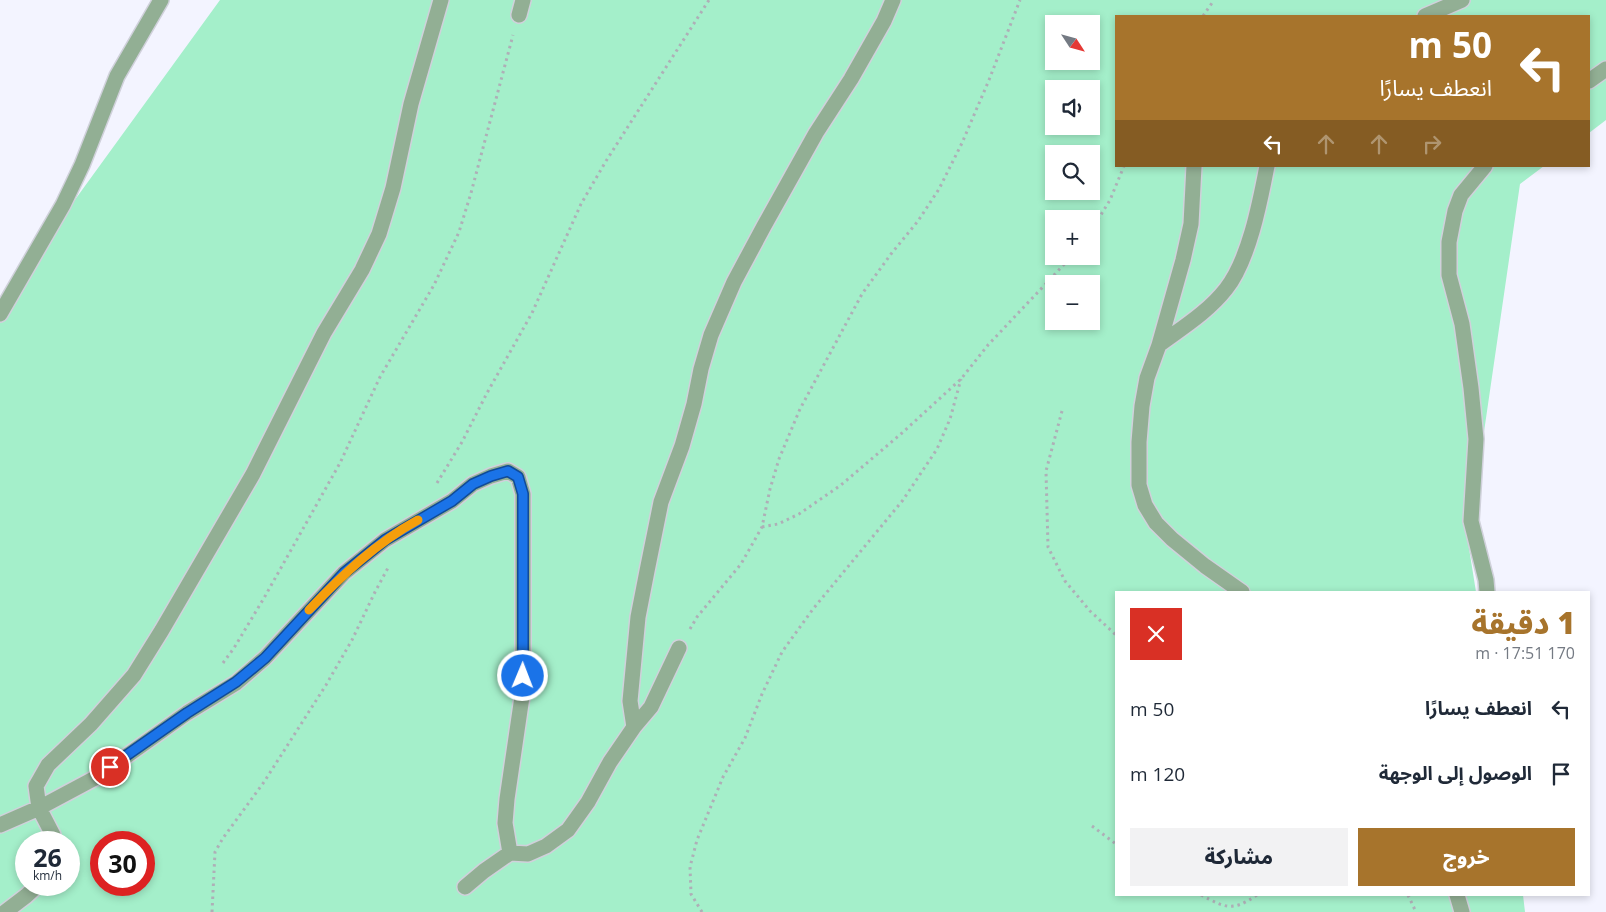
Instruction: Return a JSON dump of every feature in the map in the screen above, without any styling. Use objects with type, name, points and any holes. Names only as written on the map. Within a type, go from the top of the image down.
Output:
[{"type":"street","points":[[0,314],[63,206],[82,165],[118,76],[161,0]]},
{"type":"street","points":[[51,831],[39,808],[36,786],[48,765],[91,724],[134,675],[162,630],[253,474],[324,333],[362,270],[379,234],[393,188],[411,104],[441,0]]},
{"type":"street","points":[[519,15],[523,0]]},
{"type":"street","points":[[634,727],[630,701],[638,617],[647,571],[661,502],[682,446],[711,335],[734,282],[764,226],[816,133],[851,79],[884,21],[893,0]]},
{"type":"street","points":[[1427,15],[1462,0]]},
{"type":"street","points":[[1590,80],[1606,69]]},
{"type":"street","points":[[1194,167],[1191,224],[1159,346],[1147,378],[1142,406],[1139,442],[1139,485],[1144,505],[1156,522],[1172,539],[1205,566],[1241,591]]},
{"type":"street","points":[[1159,346],[1206,310],[1227,288],[1242,261],[1253,229],[1259,210],[1267,167]]},
{"type":"street","points":[[1484,167],[1461,195],[1455,211],[1449,242],[1449,275],[1462,324],[1471,388],[1476,439],[1471,521],[1486,580],[1487,591]]},
{"type":"street","points":[[0,825],[39,808],[97,776],[187,713],[236,682],[265,658],[344,573],[385,540],[452,501],[473,484],[508,471],[518,477],[523,494],[524,647],[523,690],[507,799],[506,823],[510,853]]},
{"type":"street","points":[[466,887],[484,871],[510,853],[528,854],[546,846],[568,830],[588,802],[610,762],[634,727],[651,707],[679,648]]},
{"type":"street","points":[[5,912],[26,896]]},
{"type":"street","points":[[1457,896],[1462,912]]},
{"type":"path","points":[[433,491],[462,442],[486,393],[532,312],[581,204],[606,161],[709,0]]},
{"type":"path","points":[[679,648],[697,616],[741,564],[762,527],[779,459],[800,409],[862,294],[918,221],[939,188],[978,107],[1020,0]]},
{"type":"path","points":[[1203,15],[1214,0]]},
{"type":"path","points":[[218,670],[234,648],[264,598],[340,463],[380,377],[434,286],[459,232],[519,15]]},
{"type":"path","points":[[1100,216],[1110,200],[1124,167]]},
{"type":"path","points":[[762,527],[778,524],[799,514],[841,485],[902,433],[961,379],[988,345],[1064,265]]},
{"type":"path","points":[[702,912],[691,894],[690,867],[697,840],[723,776],[745,738],[762,694],[782,652],[813,609],[902,500],[937,448],[950,420],[961,379]]},
{"type":"path","points":[[1062,411],[1046,471],[1048,547],[1066,582],[1090,611],[1115,634]]},
{"type":"path","points":[[212,912],[215,852],[264,782],[326,685],[352,640],[390,566]]},
{"type":"path","points":[[1092,826],[1115,843]]},
{"type":"path","points":[[1203,896],[1224,906],[1242,905],[1256,896]]},
{"type":"path","points":[[1408,896],[1416,912]]},
{"type":"green space","points":[[220,0],[1606,0],[1606,120],[1590,132],[1590,15],[1115,15],[1115,167],[1543,167],[1520,184],[1468,542],[1476,591],[1115,591],[1115,896],[1523,896],[1525,912],[0,912],[0,303]]},
{"type":"slow traffic","points":[[309,610],[344,573],[385,540],[418,520]]},
{"type":"route","points":[[110,767],[187,713],[236,682],[265,658],[344,573],[385,540],[452,501],[473,484],[508,471],[518,477],[523,494],[523,676]]}]
